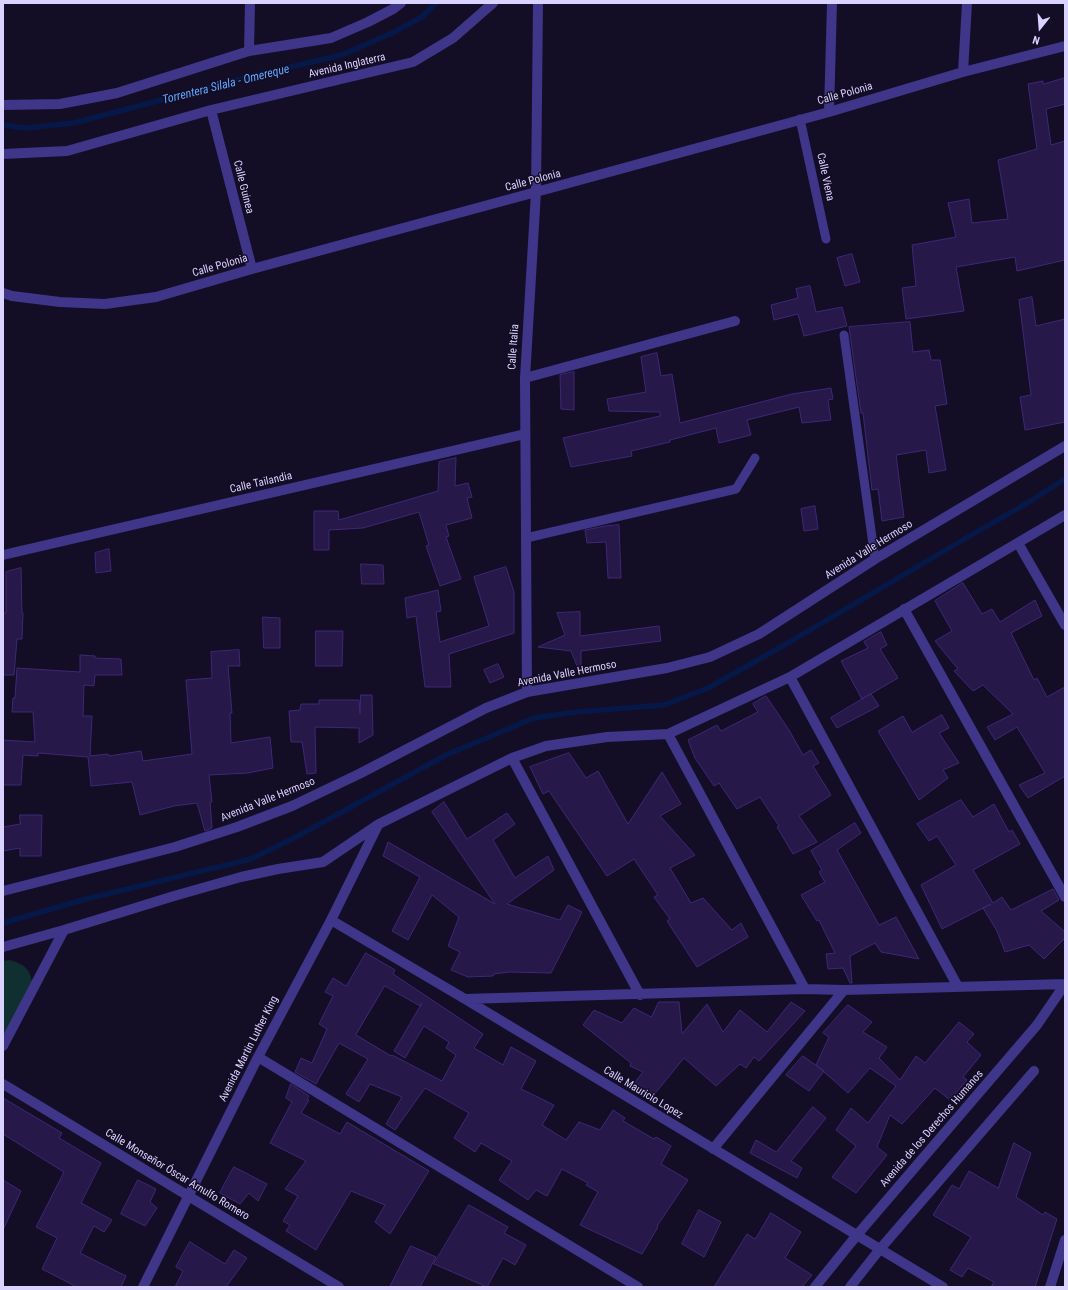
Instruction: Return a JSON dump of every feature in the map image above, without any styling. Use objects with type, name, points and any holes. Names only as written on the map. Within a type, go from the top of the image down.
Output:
[{"type":"street","points":[[249,51],[250,3]]},
{"type":"street","points":[[3,105],[60,104],[117,93],[249,51],[331,38],[368,22],[393,9],[400,3]]},
{"type":"street","name":"Avenida Inglaterra","points":[[3,154],[67,151],[211,110],[414,62],[453,38],[493,3]]},
{"type":"street","name":"Calle Italia","points":[[526,692],[524,378],[536,192],[538,3]]},
{"type":"street","points":[[829,112],[832,3]]},
{"type":"street","points":[[963,72],[967,3]]},
{"type":"street","name":"Calle Polonia","points":[[3,293],[12,296],[60,302],[105,304],[156,297],[252,269],[829,112],[963,72],[1065,46]]},
{"type":"street","name":"Calle Guinea","points":[[211,110],[252,269]]},
{"type":"street","points":[[524,378],[735,321]]},
{"type":"street","name":"Calle Tailandia","points":[[3,555],[525,434]]},
{"type":"street","name":"Avenida Valle Hermoso","points":[[3,891],[175,847],[286,809],[360,774],[486,708],[526,692],[667,668],[710,657],[759,634],[875,558],[1065,446]]},
{"type":"street","points":[[3,947],[174,896],[241,878],[278,869],[323,862],[379,824],[512,758],[546,746],[607,736],[668,734],[790,677],[1065,515]]},
{"type":"street","points":[[1018,544],[1065,625]]},
{"type":"street","points":[[904,610],[1065,897]]},
{"type":"street","points":[[790,677],[958,987]]},
{"type":"street","points":[[668,734],[805,989]]},
{"type":"street","points":[[512,758],[640,995]]},
{"type":"street","name":"Avenida Martin Luther King","points":[[143,1287],[258,1057],[331,920],[379,824]]},
{"type":"street","name":"Calle Mauricio Lopez","points":[[331,920],[943,1287]]},
{"type":"street","points":[[3,1046],[64,930]]},
{"type":"street","points":[[465,999],[805,989],[844,990],[1065,984]]},
{"type":"street","name":"Avenida de los Derechos Humanos","points":[[815,1287],[857,1235],[1037,1025],[1065,984]]},
{"type":"street","points":[[713,1149],[844,990]]},
{"type":"street","points":[[258,1057],[638,1287]]},
{"type":"street","points":[[850,1287],[880,1249],[1034,1071]]},
{"type":"street","name":"Calle Monseñor Óscar Arnulfo Romero","points":[[3,1084],[339,1287]]},
{"type":"street","points":[[1050,1287],[1065,1240]]},
{"type":"lane","name":"Calle Viena","points":[[800,119],[826,239]]},
{"type":"lane","points":[[844,335],[875,558]]},
{"type":"lane","points":[[526,538],[736,489],[755,458]]},
{"type":"green space","points":[[10,960],[25,967],[32,982],[3,1038],[3,961]]},
{"type":"building","points":[[1065,78],[1065,104],[1046,109],[1051,145],[1065,141],[1065,260],[1017,271],[1015,257],[956,267],[964,311],[906,319],[902,288],[916,286],[912,245],[956,237],[948,203],[969,199],[972,223],[1008,219],[998,160],[1037,149],[1028,84],[1043,81],[1043,84]]},
{"type":"building","points":[[852,254],[860,282],[845,286],[837,258]]},
{"type":"building","points":[[810,286],[816,312],[842,307],[847,326],[804,336],[798,314],[774,320],[771,305],[798,298],[796,289]]},
{"type":"building","points":[[1032,297],[1036,326],[1065,319],[1065,422],[1025,430],[1020,397],[1031,395],[1019,300]]},
{"type":"building","points":[[910,322],[913,352],[929,350],[931,360],[940,360],[947,404],[935,406],[946,470],[929,473],[926,450],[896,455],[904,517],[882,521],[878,489],[872,490],[863,413],[861,413],[849,327]]},
{"type":"building","points":[[657,353],[661,376],[672,374],[680,423],[792,394],[831,388],[833,399],[828,400],[831,420],[802,423],[799,407],[747,420],[751,435],[719,443],[716,428],[670,440],[670,442],[631,451],[632,456],[571,467],[563,438],[660,416],[660,412],[609,411],[607,399],[646,392],[641,357]]},
{"type":"building","points":[[574,372],[574,410],[561,409],[560,375]]},
{"type":"building","points":[[456,458],[455,486],[468,483],[472,497],[467,498],[472,518],[446,525],[449,536],[446,537],[461,579],[440,586],[426,546],[429,545],[419,512],[363,528],[329,530],[329,550],[314,550],[314,511],[338,511],[339,520],[438,491],[439,462]]},
{"type":"building","points":[[815,506],[818,529],[804,531],[801,509]]},
{"type":"building","points":[[619,525],[621,578],[608,578],[606,542],[587,543],[585,530]]},
{"type":"building","points":[[109,549],[111,571],[96,573],[95,553]]},
{"type":"building","points":[[361,564],[383,565],[384,584],[362,584]]},
{"type":"building","points":[[506,567],[514,592],[514,633],[449,654],[451,687],[425,687],[416,616],[407,618],[405,598],[438,590],[441,611],[436,612],[440,642],[489,626],[474,577]]},
{"type":"building","points":[[21,568],[23,613],[22,639],[17,639],[14,675],[3,675],[3,613],[6,613],[6,572]]},
{"type":"building","points":[[963,583],[982,614],[992,609],[1000,622],[1035,600],[1042,616],[1011,633],[1034,680],[1037,678],[1047,697],[1065,687],[1065,776],[1028,798],[1019,785],[1045,773],[1017,727],[995,740],[987,727],[1013,714],[983,685],[973,691],[954,671],[958,669],[935,641],[952,631],[935,601]]},
{"type":"building","points":[[580,612],[580,636],[659,626],[661,641],[581,651],[581,671],[579,671],[571,651],[538,647],[565,635],[557,613]]},
{"type":"building","points":[[263,617],[280,618],[280,648],[264,648]]},
{"type":"building","points":[[316,631],[343,631],[342,666],[316,666]]},
{"type":"building","points":[[881,632],[887,645],[880,649],[898,678],[862,699],[841,661],[868,648],[864,642]]},
{"type":"building","points":[[239,650],[240,666],[228,666],[232,713],[230,713],[231,743],[270,737],[273,768],[248,773],[209,775],[212,802],[210,802],[212,828],[205,831],[197,803],[174,806],[140,815],[132,782],[91,786],[88,757],[38,753],[38,756],[23,755],[21,785],[3,785],[3,740],[35,742],[33,712],[12,712],[13,698],[15,698],[17,668],[80,672],[80,655],[95,656],[95,658],[121,659],[122,675],[95,675],[94,686],[84,685],[83,716],[92,716],[90,756],[108,754],[109,756],[141,751],[143,761],[192,754],[186,680],[212,678],[211,652]]},
{"type":"building","points":[[498,664],[504,677],[490,683],[484,670]]},
{"type":"building","points":[[871,694],[879,706],[837,728],[831,718]]},
{"type":"building","points":[[361,695],[372,695],[373,735],[359,743],[359,728],[315,727],[316,773],[307,774],[302,742],[291,742],[289,711],[300,710],[301,704],[319,704],[319,700],[359,700],[360,713]]},
{"type":"building","points":[[766,696],[789,730],[803,755],[811,750],[819,763],[813,766],[831,795],[799,816],[817,842],[793,854],[777,827],[779,826],[760,797],[737,809],[719,783],[714,786],[695,758],[688,740],[717,725],[721,731],[758,712],[753,704]]},
{"type":"building","points":[[942,715],[949,728],[939,733],[959,763],[943,770],[948,778],[919,800],[878,731],[903,716],[912,732]]},
{"type":"building","points":[[569,753],[586,778],[598,771],[628,824],[662,772],[681,804],[660,816],[695,855],[670,868],[691,903],[703,898],[732,930],[741,923],[748,937],[697,967],[667,921],[670,919],[654,897],[658,895],[634,859],[607,876],[549,791],[543,794],[530,767]]},
{"type":"building","points":[[961,800],[973,817],[994,804],[1009,832],[1012,830],[1020,844],[973,870],[993,903],[1002,897],[1011,910],[1053,889],[1059,900],[1041,911],[1065,932],[1065,938],[1044,959],[1029,945],[1005,952],[997,931],[983,908],[942,929],[921,885],[956,865],[937,836],[929,841],[917,824]]},
{"type":"building","points":[[444,802],[467,839],[507,813],[515,824],[493,840],[515,878],[548,856],[554,870],[507,904],[560,920],[568,905],[582,912],[551,973],[509,972],[494,974],[493,976],[468,977],[451,970],[460,952],[448,946],[459,917],[432,895],[408,940],[392,931],[420,877],[383,856],[388,842],[495,904],[432,812]]},
{"type":"building","points":[[20,815],[42,815],[41,856],[20,856],[20,848],[3,851],[3,827],[20,824]]},
{"type":"building","points":[[855,823],[861,833],[837,850],[879,925],[896,917],[919,959],[881,952],[875,943],[850,956],[852,983],[850,983],[843,968],[828,969],[826,954],[835,953],[819,920],[817,921],[801,895],[825,882],[819,872],[822,870],[811,851]]},
{"type":"building","points":[[366,953],[395,970],[393,974],[483,1034],[474,1048],[503,1065],[511,1047],[536,1061],[521,1089],[554,1105],[542,1125],[566,1140],[579,1122],[600,1130],[613,1110],[625,1118],[623,1121],[654,1139],[656,1137],[671,1146],[661,1164],[688,1180],[657,1226],[658,1227],[642,1254],[580,1225],[598,1192],[586,1185],[588,1183],[562,1169],[547,1196],[536,1190],[528,1200],[499,1180],[512,1161],[481,1143],[475,1152],[454,1138],[469,1113],[425,1088],[395,1130],[386,1124],[402,1097],[370,1084],[359,1102],[346,1094],[368,1059],[339,1043],[316,1084],[295,1072],[301,1058],[312,1063],[327,1029],[319,1024],[333,996],[325,992],[333,978],[346,986]],"holes":[[[385,986],[420,1006],[422,1003],[394,1051],[405,1058],[424,1026],[449,1042],[446,1048],[456,1055],[442,1081],[392,1055],[391,1056],[356,1035]]]},
{"type":"building","points":[[659,1002],[679,1002],[682,1034],[707,1004],[723,1032],[740,1010],[767,1032],[791,1002],[805,1011],[759,1061],[754,1057],[746,1068],[740,1064],[716,1086],[684,1058],[653,1096],[635,1082],[643,1072],[630,1066],[631,1063],[583,1025],[594,1010],[622,1023],[634,1008],[651,1017]]},
{"type":"building","points":[[848,1005],[872,1022],[863,1032],[887,1047],[879,1058],[900,1080],[916,1056],[925,1063],[959,1022],[974,1034],[967,1042],[981,1055],[963,1077],[967,1080],[950,1100],[935,1088],[902,1124],[890,1115],[877,1147],[887,1155],[856,1193],[832,1177],[856,1146],[836,1130],[851,1108],[868,1123],[896,1086],[870,1068],[848,1093],[816,1065],[829,1037],[823,1033]]},
{"type":"building","points":[[803,1056],[824,1071],[809,1091],[786,1075]]},
{"type":"building","points":[[291,1084],[309,1096],[307,1099],[309,1100],[301,1113],[340,1134],[347,1122],[429,1171],[390,1234],[375,1222],[385,1205],[351,1191],[316,1250],[286,1231],[290,1225],[283,1221],[298,1196],[285,1189],[306,1161],[270,1143],[292,1102],[286,1098]]},
{"type":"building","points":[[3,1098],[62,1133],[59,1138],[101,1163],[81,1203],[112,1220],[104,1232],[94,1226],[80,1253],[126,1276],[121,1287],[77,1287],[42,1269],[57,1238],[36,1227],[64,1172],[3,1134]]},
{"type":"building","points":[[813,1107],[826,1118],[791,1161],[802,1168],[797,1178],[750,1153],[756,1140],[776,1152]]},
{"type":"building","points":[[1014,1143],[1031,1153],[1016,1197],[1043,1215],[1045,1212],[1057,1219],[1035,1287],[991,1287],[994,1282],[968,1268],[962,1277],[950,1270],[971,1237],[933,1215],[952,1185],[959,1189],[969,1171],[998,1188]]},
{"type":"building","points":[[234,1167],[267,1184],[258,1201],[249,1193],[240,1204],[220,1193]]},
{"type":"building","points":[[3,1180],[21,1191],[3,1230]]},
{"type":"building","points":[[138,1180],[156,1189],[150,1202],[157,1208],[145,1226],[121,1214]]},
{"type":"building","points":[[469,1205],[508,1227],[504,1233],[526,1245],[515,1265],[503,1258],[487,1287],[434,1264]]},
{"type":"building","points":[[699,1210],[721,1222],[704,1257],[682,1244]]},
{"type":"building","points":[[771,1213],[801,1232],[785,1258],[812,1275],[802,1287],[714,1287],[747,1234],[755,1239]]},
{"type":"building","points":[[190,1242],[225,1264],[234,1250],[247,1258],[226,1287],[175,1287],[183,1271],[176,1267]]},
{"type":"building","points":[[411,1246],[436,1257],[420,1287],[390,1287]]},
{"type":"waterway","name":"Torrentera Silala - Omereque","points":[[3,125],[26,128],[74,123],[264,73],[342,55],[392,33],[422,17],[436,3]]},
{"type":"waterway","points":[[3,923],[86,899],[251,859],[296,837],[446,755],[534,718],[576,712],[664,705],[708,688],[1029,502],[1065,479]]}]
